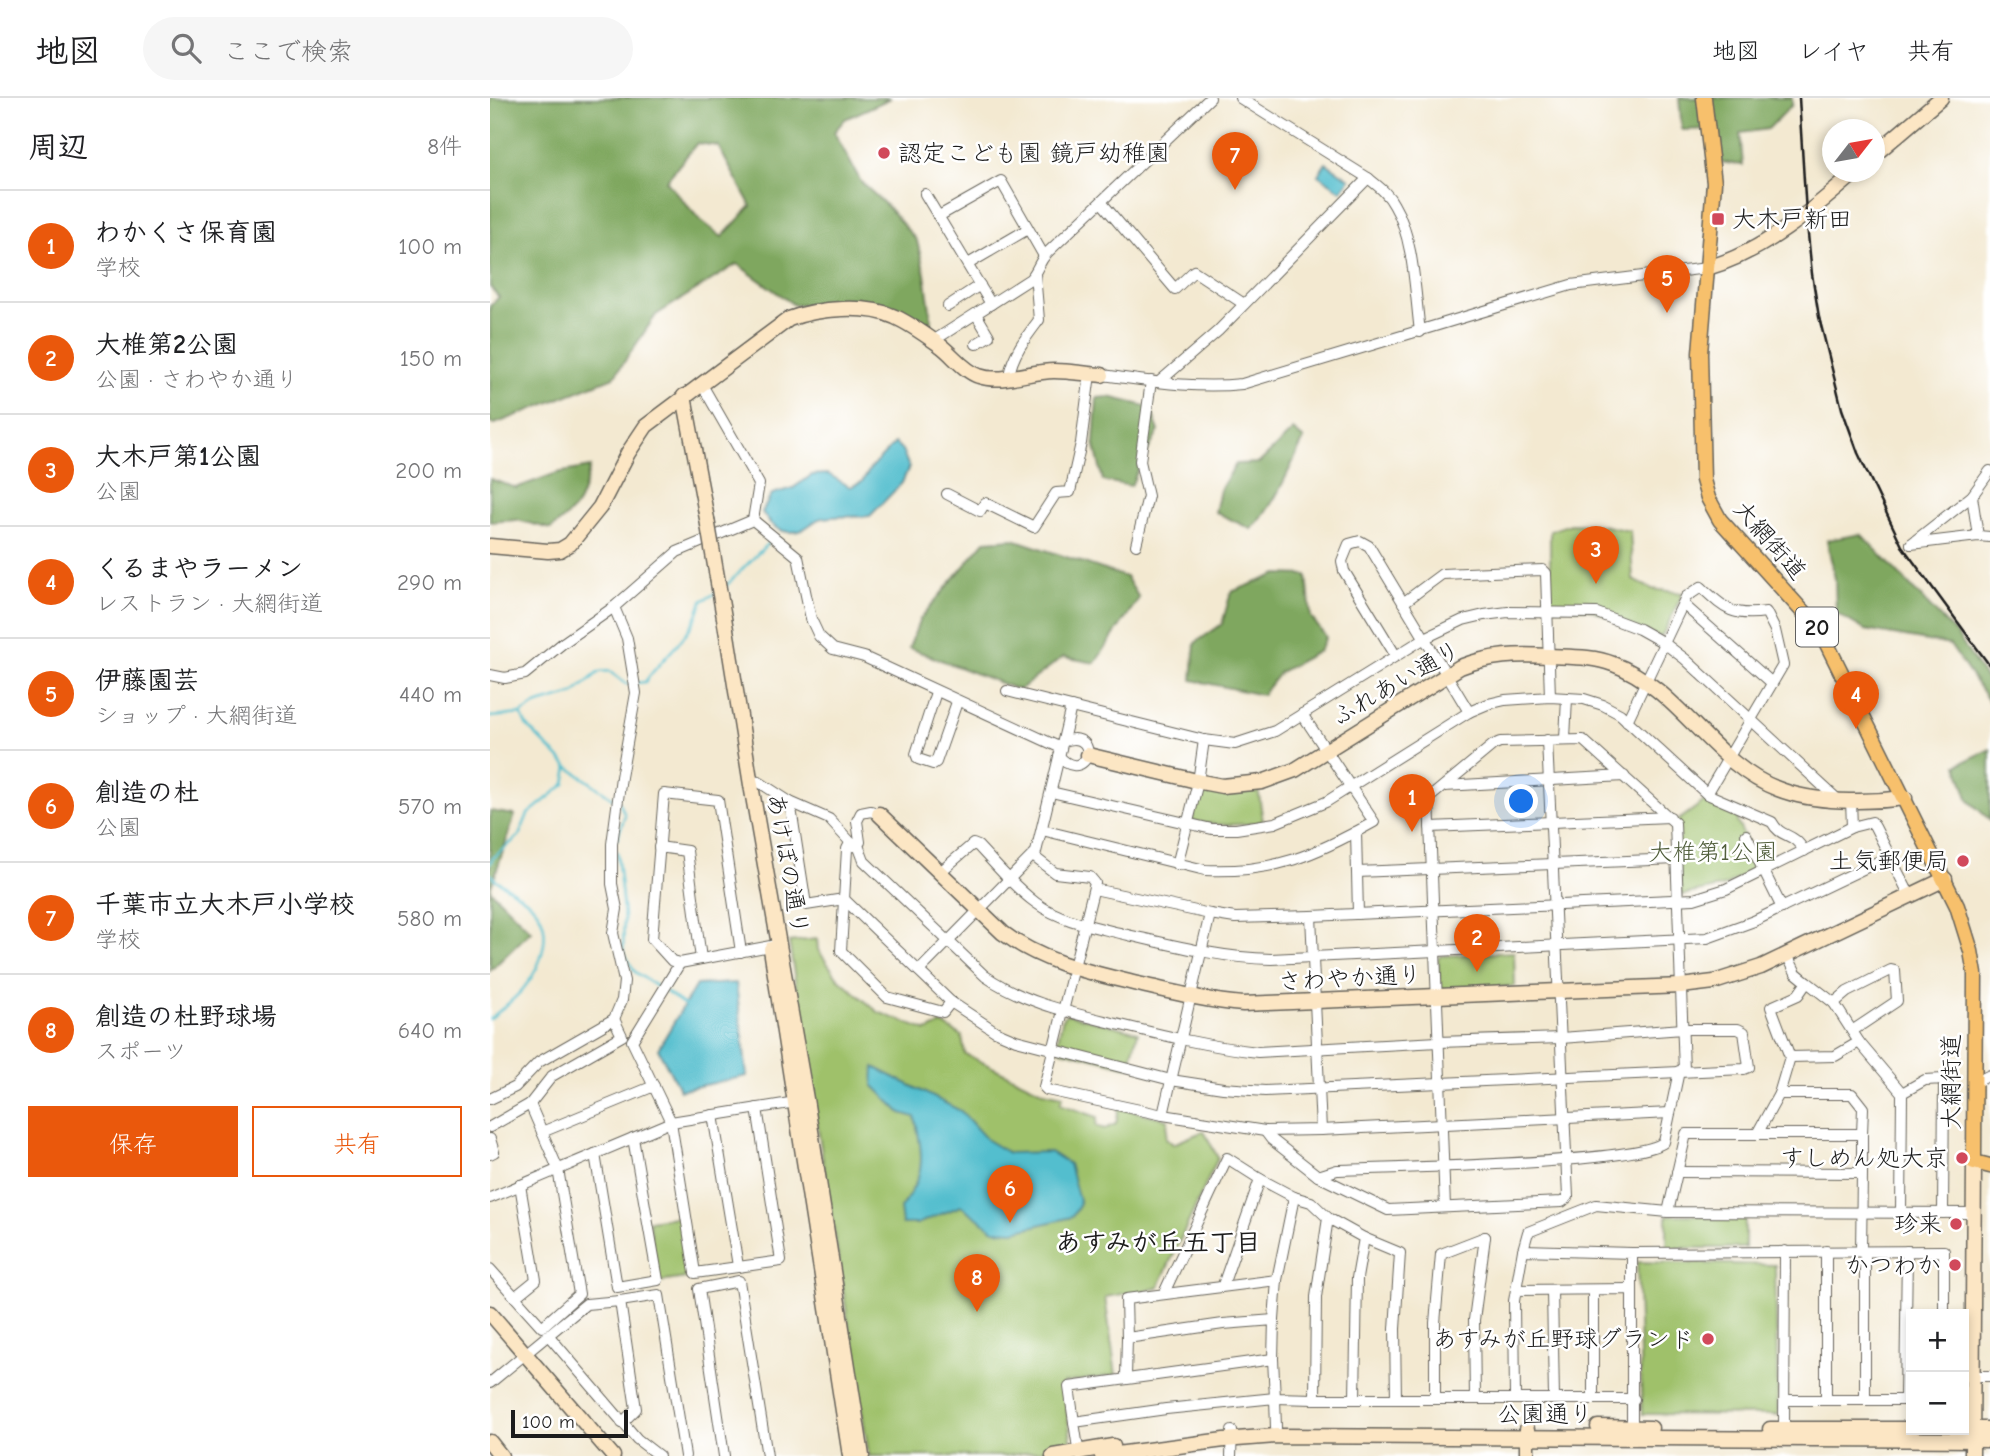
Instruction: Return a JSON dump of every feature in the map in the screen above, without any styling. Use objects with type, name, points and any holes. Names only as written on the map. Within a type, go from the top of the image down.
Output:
[{"type":"main road","name":"大網街道","points":[[1704,98],[1714,183],[1700,353],[1701,470],[1705,492],[1720,520],[1815,625],[1825,640],[1945,879],[1965,927],[1975,974],[1974,1162],[1990,1166]]},
{"type":"street","points":[[1009,376],[1011,364],[1039,320],[1035,274],[1037,264],[1210,98]]},
{"type":"street","points":[[1240,98],[1384,190],[1401,218],[1405,233],[1420,332]]},
{"type":"street","points":[[1885,146],[1941,98]]},
{"type":"street","points":[[1136,545],[1149,496],[1140,461],[1155,382],[1218,331],[1368,178]]},
{"type":"street","points":[[939,216],[1001,181],[1044,256]]},
{"type":"street","points":[[490,546],[548,551],[560,550],[570,544],[600,507],[628,453],[646,426],[789,319],[819,310],[879,312],[894,316],[933,341],[973,374],[992,378],[1054,371],[1218,387],[1241,384],[1571,285],[1707,268],[1726,263],[1806,214],[1844,182]]},
{"type":"street","points":[[925,194],[991,304]]},
{"type":"street","points":[[1102,203],[1175,289],[1194,271],[1244,304]]},
{"type":"street","points":[[968,264],[1028,229]]},
{"type":"street","points":[[933,341],[1035,274]]},
{"type":"street","points":[[948,306],[980,285]]},
{"type":"street","points":[[976,314],[989,336],[976,344]]},
{"type":"street","points":[[947,494],[980,511],[985,503],[1034,527],[1056,493],[1070,492],[1096,375]]},
{"type":"street","points":[[701,383],[759,484],[753,520]]},
{"type":"street","name":"あけぼの通り","points":[[684,396],[728,641],[750,783],[756,862],[775,946],[862,1456]]},
{"type":"street","points":[[1990,471],[1972,496],[1911,544],[1990,537]]},
{"type":"street","points":[[1972,496],[1978,536]]},
{"type":"street","points":[[490,675],[505,678],[525,674],[614,607],[677,552],[753,520]]},
{"type":"street","points":[[753,520],[798,557],[811,618],[819,636],[832,649],[864,657],[1061,749]]},
{"type":"street","points":[[1396,656],[1344,571],[1342,561],[1349,544],[1360,541],[1368,546],[1469,712]]},
{"type":"street","points":[[1403,603],[1442,574],[1543,570],[1546,573],[1550,697]]},
{"type":"street","points":[[1628,721],[1686,597],[1701,587],[1733,613],[1749,615],[1766,612],[1775,630],[1783,665],[1707,794]]},
{"type":"street","points":[[1683,604],[1772,683]]},
{"type":"street","points":[[490,1099],[515,1087],[539,1062],[614,1019],[622,1000],[624,981],[613,933],[617,909],[612,884],[612,844],[636,693],[627,638],[614,607]]},
{"type":"street","points":[[1007,691],[1204,740],[1235,744],[1275,731],[1425,638],[1463,620],[1485,615],[1548,611],[1597,613],[1618,620],[1664,643],[1685,659],[1750,720],[1845,800],[1852,827]]},
{"type":"street","name":"ふれあい通り","points":[[1088,755],[1222,786],[1262,782],[1295,769],[1447,674],[1481,659],[1512,655],[1590,658],[1613,664],[1646,682],[1728,758],[1777,789],[1805,797],[1845,800],[1905,798]]},
{"type":"street","points":[[936,692],[916,754],[918,759],[933,764],[936,762],[957,702]]},
{"type":"street","points":[[1051,792],[1212,829],[1236,829],[1275,823],[1326,802],[1469,712],[1488,704],[1550,697],[1584,699],[1603,705],[1628,721],[1707,794],[1772,822],[1777,830],[1798,840],[1804,851]]},
{"type":"street","points":[[1565,739],[1567,698]]},
{"type":"street","points":[[919,971],[1036,852],[1071,707]]},
{"type":"street","points":[[1042,830],[1205,870],[1231,872],[1285,864],[1313,854],[1374,822],[1302,714]]},
{"type":"street","points":[[1074,738],[1086,744],[1088,755],[1081,764],[1074,766],[1063,761],[1061,749],[1074,738]]},
{"type":"street","points":[[1177,865],[1198,782],[1204,740]]},
{"type":"street","points":[[1265,1131],[1270,1139],[1318,1176],[1388,1210],[1562,1202],[1568,1197],[1547,740]]},
{"type":"street","points":[[1318,1176],[1337,1170],[1443,1165],[1566,1159],[1628,1153],[1659,1146],[1664,1142],[1681,1071],[1683,1029],[1675,823],[1583,740],[1500,741],[1429,798],[1438,1042],[1442,1124],[1443,1165],[1445,1207]]},
{"type":"street","points":[[1443,786],[1624,776]]},
{"type":"street","points":[[750,783],[758,782],[790,802],[829,819],[854,844],[864,861],[985,976],[1006,991],[1028,1001],[1063,1011],[1181,1040],[1258,1052],[1560,1038],[1683,1029],[1738,1029],[1744,1031],[1749,1067],[1265,1091],[1171,1080],[1054,1051],[995,1031],[951,1002],[844,899]]},
{"type":"street","points":[[741,952],[718,800],[664,794],[652,939],[672,961],[680,963],[775,946]]},
{"type":"street","points":[[790,802],[806,905],[844,899]]},
{"type":"street","points":[[879,814],[871,810],[861,813],[857,821],[854,844],[847,849],[841,951],[887,998],[943,1012],[951,1002]]},
{"type":"street","name":"さわやか通り","points":[[879,814],[978,910],[1021,947],[1073,968],[1191,996],[1243,1004],[1681,986],[1736,976],[1787,955],[1945,879]]},
{"type":"street","points":[[1430,827],[1670,817]]},
{"type":"street","points":[[1094,889],[1235,918],[1679,900],[1712,894],[1852,827],[1872,822],[1910,896]]},
{"type":"street","points":[[1356,832],[1358,914]]},
{"type":"street","points":[[1746,835],[1782,908]]},
{"type":"street","points":[[939,873],[973,844],[1035,903],[1054,914],[1084,924],[1237,959],[1556,947],[1707,938],[1727,933],[1890,856]]},
{"type":"street","points":[[659,846],[687,851],[701,959]]},
{"type":"street","points":[[1033,856],[1055,873],[1090,877],[1095,883],[1045,1090],[1163,1115],[1265,1131],[1670,1113]]},
{"type":"street","points":[[1357,872],[1677,859]]},
{"type":"street","points":[[1163,1115],[1210,914]]},
{"type":"street","points":[[1311,916],[1321,1130]]},
{"type":"street","name":"あけぼの通り","points":[[775,946],[850,1456]]},
{"type":"street","points":[[1787,955],[1796,973],[1834,1003],[1858,1042],[1902,1093],[1900,1212]]},
{"type":"street","points":[[680,963],[632,1041],[671,1122],[695,1273],[781,1261],[757,1108]]},
{"type":"street","points":[[1834,1003],[1847,992],[1891,970],[1895,971],[1896,1001],[1852,1031]]},
{"type":"street","points":[[1757,1134],[1779,1094],[1790,1057],[1771,1007],[1798,995],[1807,982]]},
{"type":"street","points":[[490,1127],[530,1104],[552,1076],[622,1036],[614,1019]]},
{"type":"street","points":[[1790,1057],[1835,1056],[1858,1042]]},
{"type":"street","points":[[1974,1083],[1990,1075]]},
{"type":"street","points":[[1902,1093],[1925,1080],[1944,1079],[1943,1213]]},
{"type":"street","points":[[542,1132],[654,1086]]},
{"type":"street","points":[[1779,1094],[1853,1094],[1863,1108],[1861,1211],[1865,1400]]},
{"type":"street","points":[[490,1198],[671,1122],[796,1102]]},
{"type":"street","points":[[490,1269],[542,1326],[579,1294],[558,1169],[530,1104]]},
{"type":"street","points":[[713,1115],[738,1266]]},
{"type":"street","points":[[1668,1212],[1686,1134],[1862,1134]]},
{"type":"street","points":[[595,1154],[617,1287],[658,1280],[633,1138]]},
{"type":"street","points":[[490,1139],[494,1152],[490,1154]]},
{"type":"street","points":[[1164,1293],[1227,1158],[1260,1179],[1311,1202],[1328,1218],[1364,1238],[1400,1253],[1395,1329],[1396,1399]]},
{"type":"street","points":[[1972,1456],[1969,1433],[1973,1376],[1974,1162]]},
{"type":"street","points":[[1677,1172],[1862,1173]]},
{"type":"street","points":[[1223,1285],[1260,1179]]},
{"type":"street","points":[[514,1297],[536,1280],[520,1185]]},
{"type":"street","points":[[1276,1428],[1273,1359],[1277,1280],[1294,1196]]},
{"type":"street","points":[[1515,1399],[1514,1301],[1528,1232],[1596,1205],[1668,1212],[1974,1213]]},
{"type":"street","points":[[1315,1399],[1316,1297],[1328,1218]]},
{"type":"street","points":[[1435,1399],[1435,1323],[1441,1254],[1485,1237],[1474,1320],[1475,1399]]},
{"type":"street","points":[[1355,1399],[1357,1278],[1364,1238]]},
{"type":"street","points":[[1523,1250],[1632,1253],[1944,1251],[1944,1309]]},
{"type":"street","points":[[1784,1429],[1785,1251]]},
{"type":"street","points":[[1826,1251],[1826,1400]]},
{"type":"street","points":[[1907,1251],[1908,1372]]},
{"type":"street","points":[[1632,1253],[1632,1432]]},
{"type":"street","points":[[1126,1377],[1126,1299],[1277,1280]]},
{"type":"street","points":[[724,1456],[699,1289],[739,1281],[767,1456]]},
{"type":"street","points":[[1516,1290],[1632,1289]]},
{"type":"street","points":[[1552,1290],[1553,1399]]},
{"type":"street","points":[[1593,1291],[1593,1399]]},
{"type":"street","points":[[490,1383],[586,1304],[659,1295],[685,1456]]},
{"type":"street","points":[[620,1301],[636,1409],[622,1423]]},
{"type":"street","points":[[490,1313],[602,1456]]},
{"type":"street","points":[[1126,1338],[1223,1324],[1274,1320]]},
{"type":"street","points":[[490,1326],[613,1456]]},
{"type":"street","points":[[549,1336],[622,1423],[659,1456]]},
{"type":"street","points":[[1079,1454],[1069,1387],[1126,1377],[1273,1359]]},
{"type":"street","points":[[1973,1376],[1990,1376]]},
{"type":"street","points":[[1074,1422],[1275,1398],[1634,1399]]},
{"type":"street","points":[[1785,1400],[1906,1401]]},
{"type":"street","name":"公園通り","points":[[1102,1456],[1276,1428],[1906,1433]]},
{"type":"street","name":"公園通り","points":[[1632,1432],[1906,1429]]},
{"type":"street","name":"公園通り","points":[[1969,1433],[1990,1429]]},
{"type":"street","points":[[1527,1432],[1527,1456]]},
{"type":"street","name":"公園通り","points":[[1053,1456],[1232,1435],[1527,1432]]},
{"type":"street","name":"公園通り","points":[[1969,1433],[1990,1440]]},
{"type":"street","points":[[1231,1456],[1232,1435]]},
{"type":"street","points":[[490,1442],[501,1456]]},
{"type":"green space","points":[[490,98],[891,98],[845,119],[834,132],[861,182],[888,207],[917,241],[932,324],[865,303],[794,305],[737,264],[656,315],[614,377],[495,424],[490,423],[490,306],[499,297],[490,287]],"holes":[[[697,143],[718,146],[751,206],[722,237],[699,219],[666,181]]]},
{"type":"green space","points":[[1679,98],[1792,98],[1792,105],[1768,129],[1740,133],[1743,165],[1719,162],[1711,129],[1682,130]]},
{"type":"green space","points":[[1109,397],[1150,407],[1159,431],[1131,486],[1103,481],[1094,442],[1097,398]]},
{"type":"green space","points":[[1293,430],[1304,439],[1275,498],[1251,529],[1215,512],[1220,490],[1236,464],[1259,463]]},
{"type":"green space","points":[[590,467],[578,503],[551,529],[517,520],[490,522],[490,479],[516,488],[557,473]]},
{"type":"green space","points":[[1571,524],[1601,525],[1630,531],[1633,580],[1652,589],[1683,593],[1662,636],[1589,609],[1550,605],[1550,531]]},
{"type":"green space","points":[[1861,534],[1957,635],[1990,685],[1990,703],[1950,645],[1865,630],[1836,613],[1835,579],[1827,540]]},
{"type":"green space","points":[[1013,539],[1126,577],[1139,598],[1095,663],[1063,657],[1019,690],[909,648],[920,619],[985,541]]},
{"type":"green space","points":[[1278,574],[1307,575],[1311,617],[1326,637],[1319,651],[1280,672],[1262,695],[1192,680],[1195,643],[1222,624],[1231,592]]},
{"type":"green space","points":[[1990,749],[1990,820],[1969,801],[1957,765]]},
{"type":"green space","points":[[1258,788],[1263,822],[1228,825],[1192,821],[1197,789]]},
{"type":"green space","name":"大椎第1公園","points":[[1706,800],[1740,811],[1737,822],[1759,866],[1725,886],[1683,895],[1676,822]]},
{"type":"green space","points":[[490,811],[515,815],[490,890]]},
{"type":"green space","points":[[490,890],[531,931],[490,971]]},
{"type":"green space","points":[[817,939],[818,950],[838,978],[878,1012],[927,1031],[942,1024],[962,1036],[965,1054],[1044,1092],[1063,1096],[1060,1104],[1097,1117],[1096,1126],[1105,1129],[1116,1124],[1119,1108],[1168,1119],[1166,1138],[1173,1144],[1204,1131],[1218,1158],[1158,1288],[1105,1297],[1116,1375],[1063,1383],[1072,1446],[1004,1456],[869,1456],[789,942]]},
{"type":"green space","points":[[1514,952],[1515,986],[1443,991],[1440,986],[1440,956]]},
{"type":"green space","points":[[1067,1014],[1138,1032],[1129,1067],[1060,1050],[1057,1044],[1063,1017]]},
{"type":"green space","points":[[1667,1215],[1745,1215],[1745,1248],[1667,1248]]},
{"type":"green space","points":[[682,1216],[693,1277],[659,1282],[649,1221]]},
{"type":"green space","name":"あすみが丘野球グランド","points":[[1637,1262],[1775,1265],[1778,1415],[1642,1414]]},
{"type":"water","points":[[1326,163],[1350,179],[1341,191],[1318,175]]},
{"type":"water","points":[[895,443],[902,450],[909,467],[902,483],[870,516],[825,518],[816,520],[802,530],[787,532],[777,528],[762,512],[772,494],[793,488],[812,475],[828,474],[850,487],[862,482],[870,469]]},
{"type":"water","points":[[736,983],[747,1076],[680,1090],[658,1049],[696,985]]},
{"type":"water","points":[[874,1067],[961,1111],[987,1140],[1009,1153],[1050,1152],[1069,1164],[1080,1204],[1072,1217],[1014,1231],[994,1230],[961,1206],[917,1224],[902,1224],[900,1208],[915,1185],[921,1165],[918,1131],[915,1117],[901,1113],[873,1085]]},
{"type":"waterway","points":[[724,588],[771,540]]},
{"type":"waterway","points":[[490,717],[521,714],[535,705],[573,694],[599,672],[609,671],[626,684],[645,682],[685,635],[702,601],[716,593]]},
{"type":"waterway","points":[[521,714],[526,725],[568,767],[614,799]]},
{"type":"waterway","points":[[490,864],[493,858],[519,836],[528,814],[565,784],[568,767]]},
{"type":"waterway","points":[[617,839],[625,815],[620,803]]},
{"type":"waterway","points":[[617,852],[624,918],[623,951],[635,972],[660,989]]},
{"type":"waterway","points":[[490,874],[523,897],[539,913],[544,935],[544,947],[530,980],[516,997],[490,1019]]},
{"type":"waterway","points":[[666,992],[686,1006]]},
{"type":"railway","points":[[1799,98],[1812,274],[1819,317],[1842,409],[1858,453],[1902,546],[1990,666]]},
{"type":"place","name":"認定こども園 鏡戸幼稚園","points":[[884,153]]},
{"type":"place","name":"千葉市立大木戸小学校","points":[[1235,190]]},
{"type":"place","name":"大木戸新田","points":[[1718,219]]},
{"type":"place","name":"伊藤園芸","points":[[1667,313]]},
{"type":"place","name":"大木戸第1公園","points":[[1596,584]]},
{"type":"place","name":"くるまやラーメン","points":[[1856,729]]},
{"type":"place","name":"わかくさ保育園","points":[[1412,832]]},
{"type":"place","name":"土気郵便局","points":[[1963,861]]},
{"type":"place","name":"大椎第2公園","points":[[1477,972]]},
{"type":"place","name":"すしめん処大京","points":[[1962,1158]]},
{"type":"place","name":"創造の杜","points":[[1010,1223]]},
{"type":"place","name":"珍来","points":[[1956,1224]]},
{"type":"place","name":"かつわか","points":[[1955,1265]]},
{"type":"place","name":"創造の杜野球場","points":[[977,1312]]},
{"type":"place","name":"あすみが丘野球グランド","points":[[1708,1339]]},
{"type":"district","name":"あすみが丘五丁目","points":[[1158,1243]]}]
